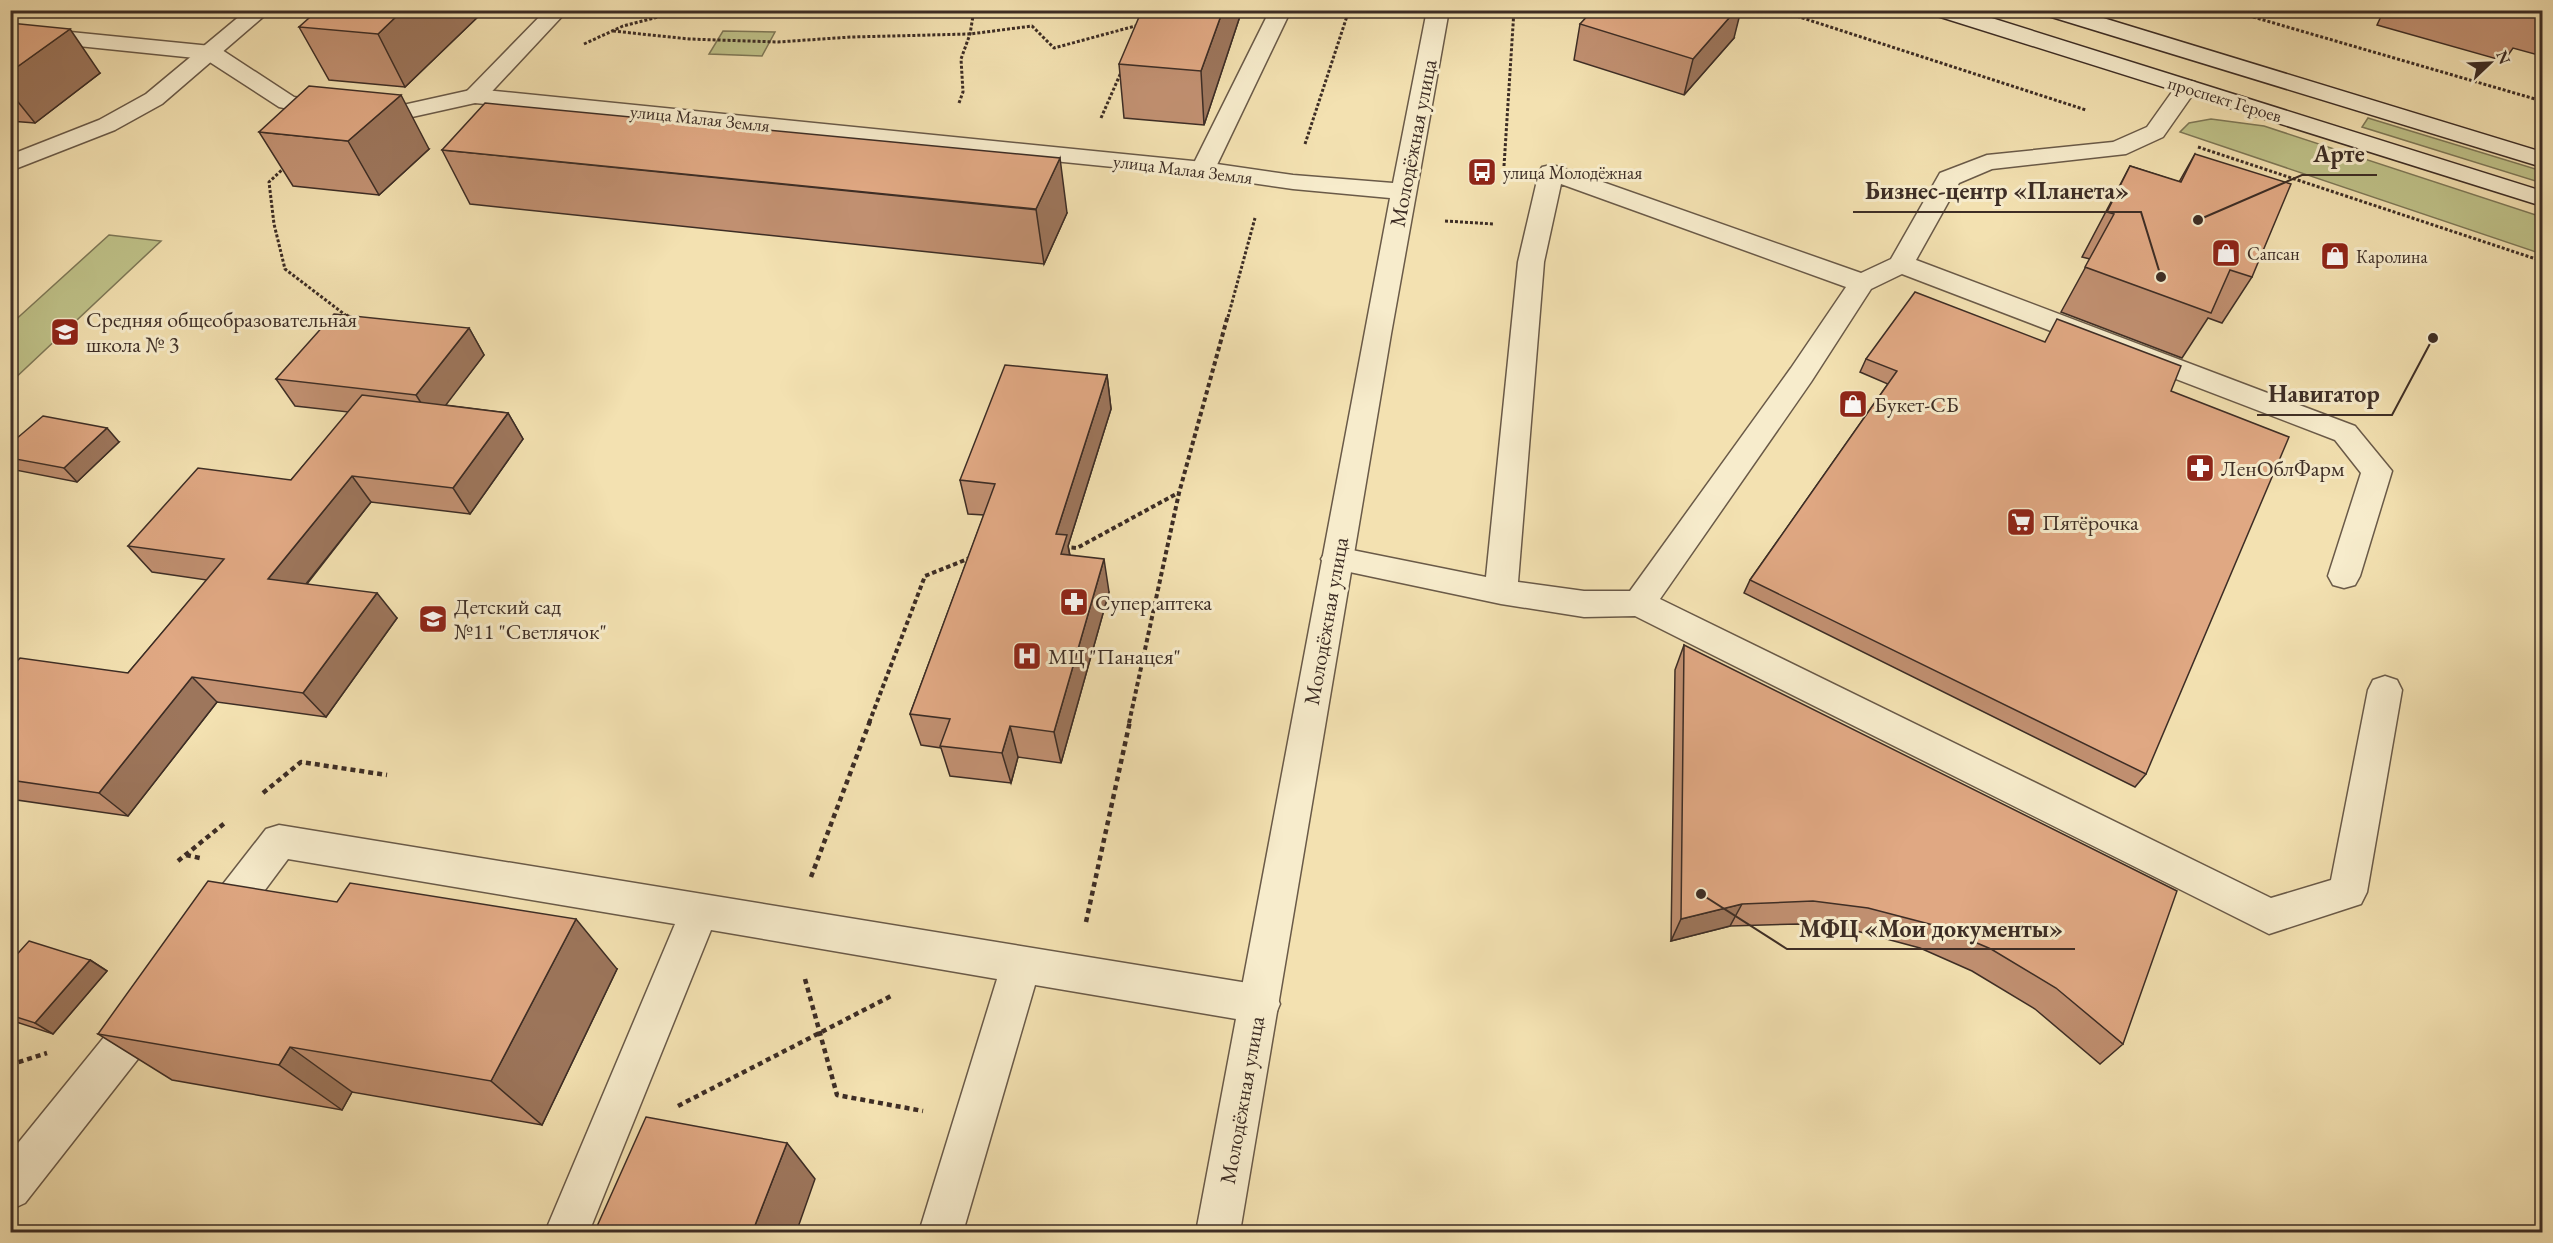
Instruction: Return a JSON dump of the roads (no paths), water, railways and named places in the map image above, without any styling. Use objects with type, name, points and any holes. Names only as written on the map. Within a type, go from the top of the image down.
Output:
[{"type":"street","points":[[10,164],[107,125],[154,99],[261,10]]},
{"type":"street","points":[[475,96],[558,10]]},
{"type":"street","points":[[1203,169],[1281,10]]},
{"type":"street","name":"Молодёжная улица","points":[[1218,1233],[1337,559],[1438,10]]},
{"type":"street","name":"проспект Героев","points":[[1942,10],[2542,199]]},
{"type":"street","name":"проспект Героев","points":[[2054,10],[2542,160]]},
{"type":"street","name":"улица Малая Земля","points":[[10,32],[211,53],[287,102],[307,106],[394,114],[475,96],[1203,169],[1293,182],[1405,192]]},
{"type":"street","points":[[1639,603],[1801,375],[1862,283],[1901,264],[1949,178],[1987,162],[2118,149],[2155,132],[2187,87]]},
{"type":"street","points":[[1501,592],[1531,262],[1551,172],[1862,283]]},
{"type":"street","points":[[1901,264],[2345,433],[2377,471],[2344,576]]},
{"type":"street","points":[[1337,559],[1501,592],[1584,604],[1639,603],[2269,916],[2348,892],[2385,690]]},
{"type":"street","points":[[198,949],[279,841],[1260,1004]]},
{"type":"street","points":[[567,1233],[700,911]]},
{"type":"street","points":[[941,1233],[1021,965]]},
{"type":"street","points":[[10,1188],[170,985]]},
{"type":"place","name":"улица Молодёжная","points":[[1482,172]]},
{"type":"place","name":"Арте","points":[[2198,220]]},
{"type":"place","name":"Сапсан","points":[[2226,253]]},
{"type":"place","name":"Каролина","points":[[2335,256]]},
{"type":"place","name":"Бизнес-центр «Планета»","points":[[2161,277]]},
{"type":"place","name":"Средняя общеобразовательная школа № 3","points":[[65,332]]},
{"type":"place","name":"Навигатор","points":[[2433,338]]},
{"type":"place","name":"Букет-СБ","points":[[1853,404]]},
{"type":"place","name":"ЛенОблФарм","points":[[2200,468]]},
{"type":"place","name":"Пятёрочка","points":[[2021,522]]},
{"type":"place","name":"Супер аптека","points":[[1074,602]]},
{"type":"place","name":"Детский сад №11 \"Светлячок\"","points":[[433,619]]},
{"type":"place","name":"МЦ \"Панацея\"","points":[[1027,656]]},
{"type":"place","name":"МФЦ «Мои документы»","points":[[1701,894]]}]
